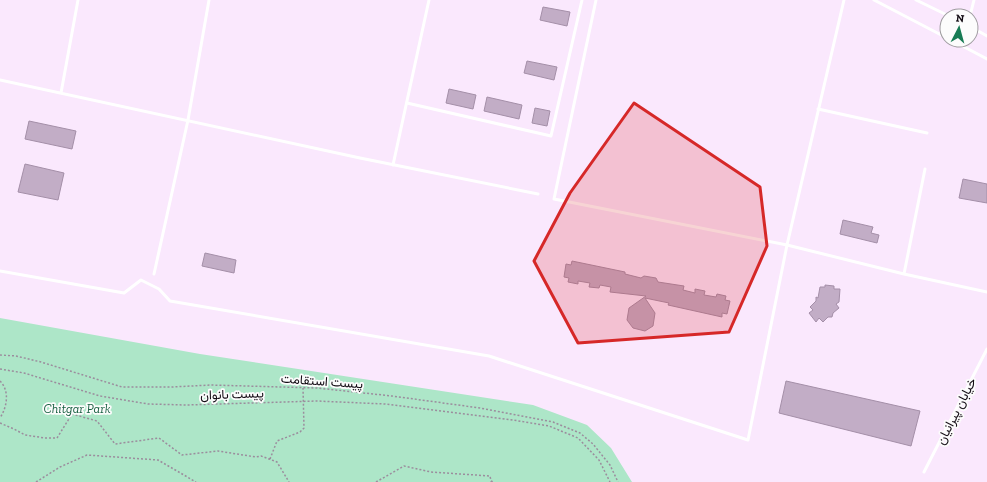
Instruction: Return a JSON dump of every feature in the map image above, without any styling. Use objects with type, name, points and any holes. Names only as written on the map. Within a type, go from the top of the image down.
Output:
[{"type":"lane","points":[[61,93],[78,0]]},
{"type":"lane","points":[[154,274],[188,120],[209,0]]},
{"type":"lane","points":[[393,165],[429,0]]},
{"type":"lane","points":[[407,103],[551,136],[582,0]]},
{"type":"lane","points":[[596,0],[554,199],[787,245],[904,274],[987,292]]},
{"type":"lane","points":[[0,271],[124,293],[141,280],[159,289],[170,301],[489,356],[748,440],[787,245],[844,0]]},
{"type":"lane","points":[[874,0],[939,34]]},
{"type":"lane","points":[[916,0],[939,12]]},
{"type":"lane","points":[[966,48],[987,59]]},
{"type":"lane","points":[[0,80],[393,165],[538,194]]},
{"type":"lane","points":[[818,109],[927,133]]},
{"type":"lane","points":[[904,274],[925,169]]},
{"type":"lane","name":"خیابان پیرانیان","points":[[924,472],[987,349]]},
{"type":"path","name":"پیست استقامت","points":[[0,355],[16,356],[42,362],[122,387],[211,385],[303,388],[392,396],[480,408],[553,422],[580,433],[593,444],[610,465],[618,482]]},
{"type":"path","name":"پیست بانوان","points":[[0,369],[24,373],[100,396],[148,404],[186,405],[304,401],[385,404],[549,426],[578,438],[599,460],[610,482]]},
{"type":"path","points":[[0,381],[4,385],[6,396],[6,407],[0,418]]},
{"type":"path","points":[[270,459],[277,442],[300,432],[304,428],[303,388]]},
{"type":"path","points":[[0,423],[25,435],[57,438],[72,414],[97,421],[115,444],[159,438],[182,455],[218,451],[256,458],[261,456],[277,462],[288,482]]},
{"type":"path","points":[[36,482],[60,467],[87,455],[158,460],[196,482]]},
{"type":"path","points":[[376,482],[404,466],[431,472],[490,476],[491,481],[494,482]]},
{"type":"highlighted area","points":[[634,103],[760,187],[767,246],[729,332],[578,343],[534,261],[570,193]]},
{"type":"green space","name":"Chitgar Park","points":[[0,318],[200,354],[533,405],[587,425],[611,448],[632,482],[0,482]]},
{"type":"building","points":[[543,7],[570,12],[567,26],[540,20]]},
{"type":"building","points":[[527,61],[557,67],[554,80],[524,73]]},
{"type":"building","points":[[449,89],[476,95],[473,109],[446,103]]},
{"type":"building","points":[[487,97],[522,105],[519,119],[484,111]]},
{"type":"building","points":[[535,108],[550,111],[547,126],[532,123]]},
{"type":"building","points":[[29,121],[76,131],[72,149],[25,139]]},
{"type":"building","points":[[25,164],[64,173],[58,200],[18,192]]},
{"type":"building","points":[[963,179],[987,184],[987,203],[959,198]]},
{"type":"building","points":[[843,220],[873,227],[871,233],[879,235],[877,243],[840,234]]},
{"type":"building","points":[[205,253],[236,260],[234,273],[202,266]]},
{"type":"building","points":[[572,261],[625,272],[625,274],[641,278],[644,276],[656,278],[658,282],[684,286],[683,290],[695,293],[695,289],[705,291],[704,295],[716,297],[717,294],[726,296],[725,300],[730,301],[727,314],[722,313],[722,317],[668,305],[669,303],[645,298],[655,313],[653,326],[645,331],[633,328],[627,320],[629,308],[646,296],[610,292],[611,287],[600,285],[599,288],[589,287],[590,283],[578,281],[578,284],[568,282],[569,278],[564,277],[566,264],[571,265]]},
{"type":"building","points":[[825,285],[834,286],[834,289],[840,289],[839,302],[836,304],[839,308],[833,313],[832,317],[828,317],[823,322],[819,318],[816,322],[809,313],[813,310],[810,307],[816,301],[816,297],[818,298],[820,287],[825,287]]},
{"type":"building","points":[[786,381],[920,411],[911,446],[779,413]]}]
